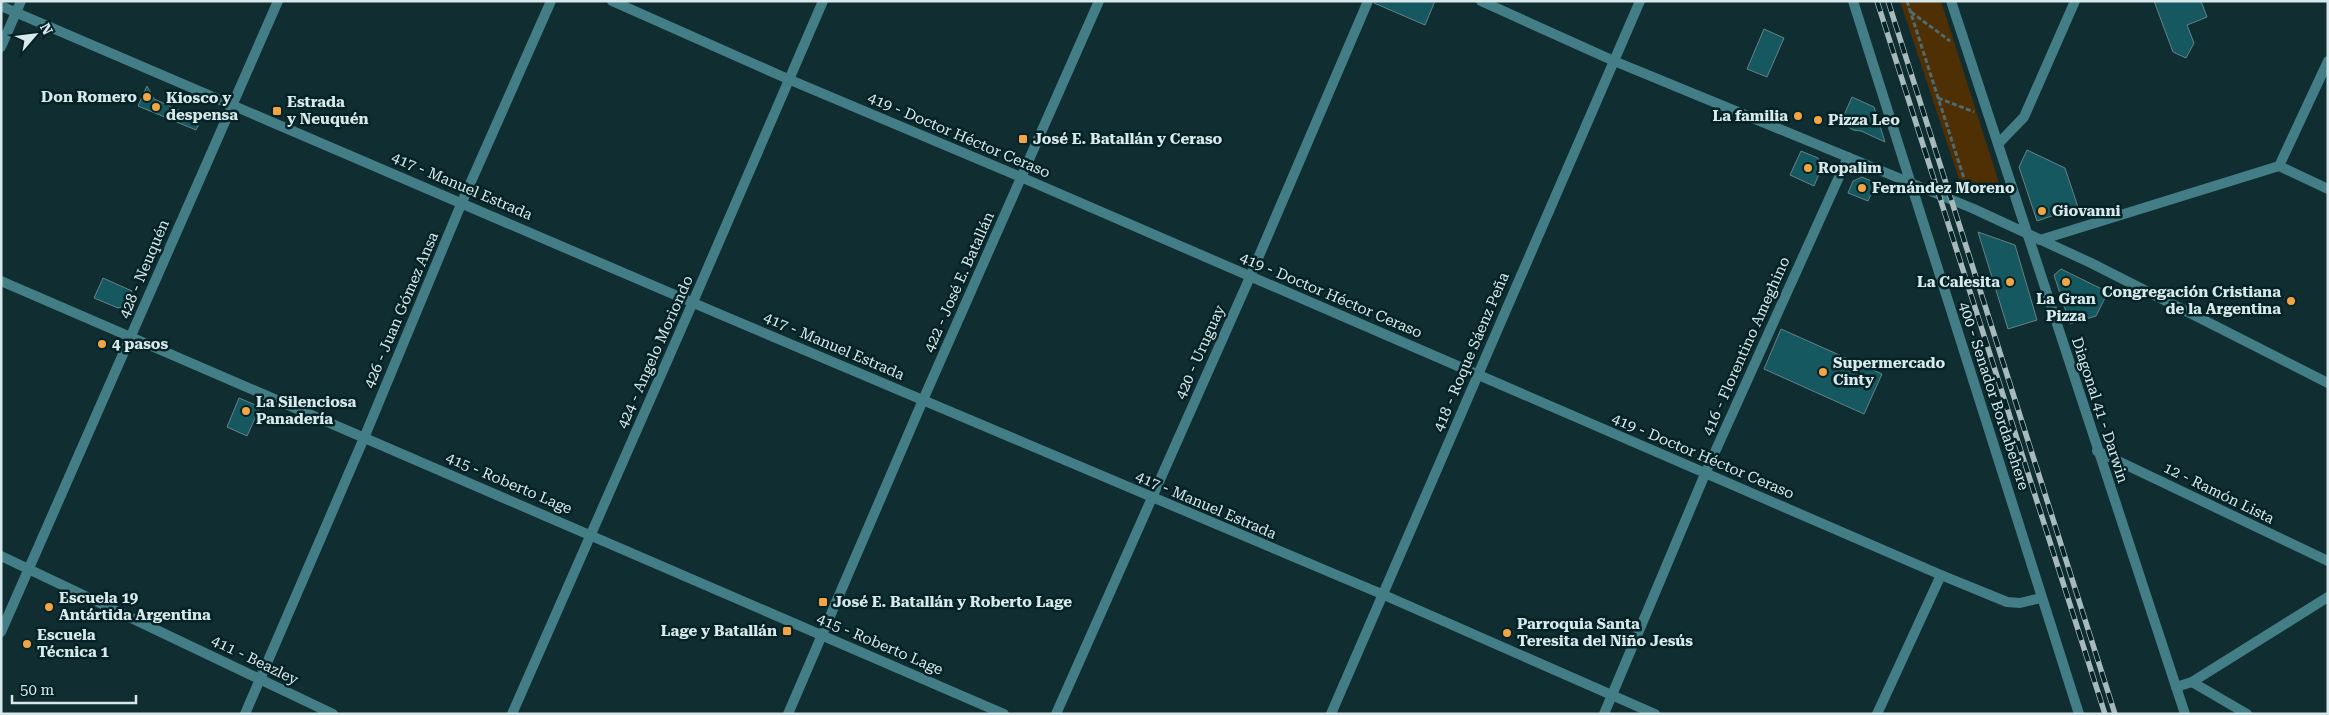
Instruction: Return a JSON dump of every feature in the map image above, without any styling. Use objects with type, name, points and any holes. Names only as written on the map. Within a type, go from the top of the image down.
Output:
[{"type":"street","points":[[1,46],[21,1]]},
{"type":"street","name":"428 - Neuquén","points":[[1,632],[278,1]]},
{"type":"street","name":"426 - Juan Gómez Ansa","points":[[244,714],[364,438],[462,202],[551,1]]},
{"type":"street","name":"419 - Doctor Héctor Ceraso","points":[[612,1],[788,79],[1023,178],[1940,575],[2007,602],[2020,603],[2042,598]]},
{"type":"street","name":"424 - Angelo Moriondo","points":[[512,714],[694,302],[823,1]]},
{"type":"street","name":"422 - José E. Batallán","points":[[788,714],[923,400],[1023,178],[1099,1]]},
{"type":"street","name":"420 - Uruguay","points":[[1056,714],[1250,277],[1368,1]]},
{"type":"street","points":[[1481,1],[1614,61],[1974,209],[2091,263],[2328,383]]},
{"type":"street","name":"418 - Roque Sáenz Peña","points":[[1331,714],[1640,1]]},
{"type":"street","name":"400 - Senador Bordabehere","points":[[1853,1],[2079,714]]},
{"type":"street","name":"Diagonal 41 - Darwin","points":[[1951,1],[2184,714]]},
{"type":"street","points":[[1998,144],[2024,117],[2075,1]]},
{"type":"street","name":"417 - Manuel Estrada","points":[[1,6],[1152,498],[1384,595],[1655,714]]},
{"type":"street","points":[[2279,166],[2328,61]]},
{"type":"street","name":"416 - Florentino Ameghino","points":[[1604,714],[1705,474],[1848,157]]},
{"type":"street","points":[[2040,240],[2279,166],[2328,190]]},
{"type":"street","name":"415 - Roberto Lage","points":[[1,281],[1004,714]]},
{"type":"street","name":"12 - Ramón Lista","points":[[2097,451],[2328,561]]},
{"type":"street","name":"411 - Beazley","points":[[1,556],[333,714]]},
{"type":"street","points":[[1877,714],[1940,575]]},
{"type":"street","points":[[2176,687],[2192,682],[2328,597]]},
{"type":"street","points":[[2192,682],[2247,714]]},
{"type":"path","points":[[1907,1],[1974,209]]},
{"type":"path","points":[[1910,12],[1967,54]]},
{"type":"path","points":[[1938,98],[1989,118]]},
{"type":"shaded area","points":[[1900,1],[1941,1],[2002,192],[1995,194],[1961,185]]},
{"type":"building","points":[[1375,1],[1435,1],[1425,25],[1374,3]]},
{"type":"building","points":[[2154,1],[2201,1],[2207,17],[2187,25],[2194,43],[2186,58],[2173,52]]},
{"type":"building","points":[[1764,29],[1784,38],[1767,77],[1747,69]]},
{"type":"building","points":[[147,86],[154,99],[201,120],[196,130],[138,106]]},
{"type":"building","points":[[1852,97],[1874,107],[1885,142],[1861,131],[1853,130],[1841,122]]},
{"type":"building","points":[[2027,150],[2065,168],[2078,207],[2037,221],[2019,167]]},
{"type":"building","points":[[1801,151],[1818,158],[1822,167],[1814,186],[1790,175]]},
{"type":"building","name":"Fernández Moreno","points":[[1862,177],[1876,183],[1868,201],[1848,193],[1853,181]]},
{"type":"building","name":"La Calesita","points":[[1978,232],[2015,245],[2037,320],[2008,329]]},
{"type":"building","points":[[2061,269],[2108,292],[2096,316],[2070,324],[2054,275]]},
{"type":"building","points":[[103,278],[132,291],[125,306],[118,308],[94,298]]},
{"type":"building","name":"Supermercado Cinty","points":[[1781,329],[1882,374],[1864,414],[1764,369]]},
{"type":"building","points":[[239,398],[260,407],[247,436],[227,427]]},
{"type":"railway","points":[[1877,1],[2105,714]]},
{"type":"railway","points":[[1888,1],[2115,714]]},
{"type":"place","name":"Don Romero","points":[[147,97]]},
{"type":"place","name":"Kiosco y despensa","points":[[156,107]]},
{"type":"place","name":"Estrada y Neuquén","points":[[277,111]]},
{"type":"place","name":"La familia","points":[[1798,116]]},
{"type":"place","name":"Pizza Leo","points":[[1818,120]]},
{"type":"place","name":"José E. Batallán y Ceraso","points":[[1023,139]]},
{"type":"place","name":"Ropalim","points":[[1808,168]]},
{"type":"place","name":"Fernández Moreno","points":[[1862,188]]},
{"type":"place","name":"Giovanni","points":[[2042,211]]},
{"type":"place","name":"La Calesita","points":[[2010,282]]},
{"type":"place","name":"La Gran Pizza","points":[[2066,282]]},
{"type":"place","name":"Congregación Cristiana de la Argentina","points":[[2291,301]]},
{"type":"place","name":"4 pasos","points":[[102,344]]},
{"type":"place","name":"Supermercado Cinty","points":[[1823,372]]},
{"type":"place","name":"La Silenciosa Panadería","points":[[246,411]]},
{"type":"place","name":"José E. Batallán y Roberto Lage","points":[[823,602]]},
{"type":"place","name":"Escuela 19 Antártida Argentina","points":[[49,607]]},
{"type":"place","name":"Lage y Batallán","points":[[787,631]]},
{"type":"place","name":"Parroquia Santa Teresita del Niño Jesús","points":[[1507,633]]},
{"type":"place","name":"Escuela Técnica 1","points":[[27,644]]}]
